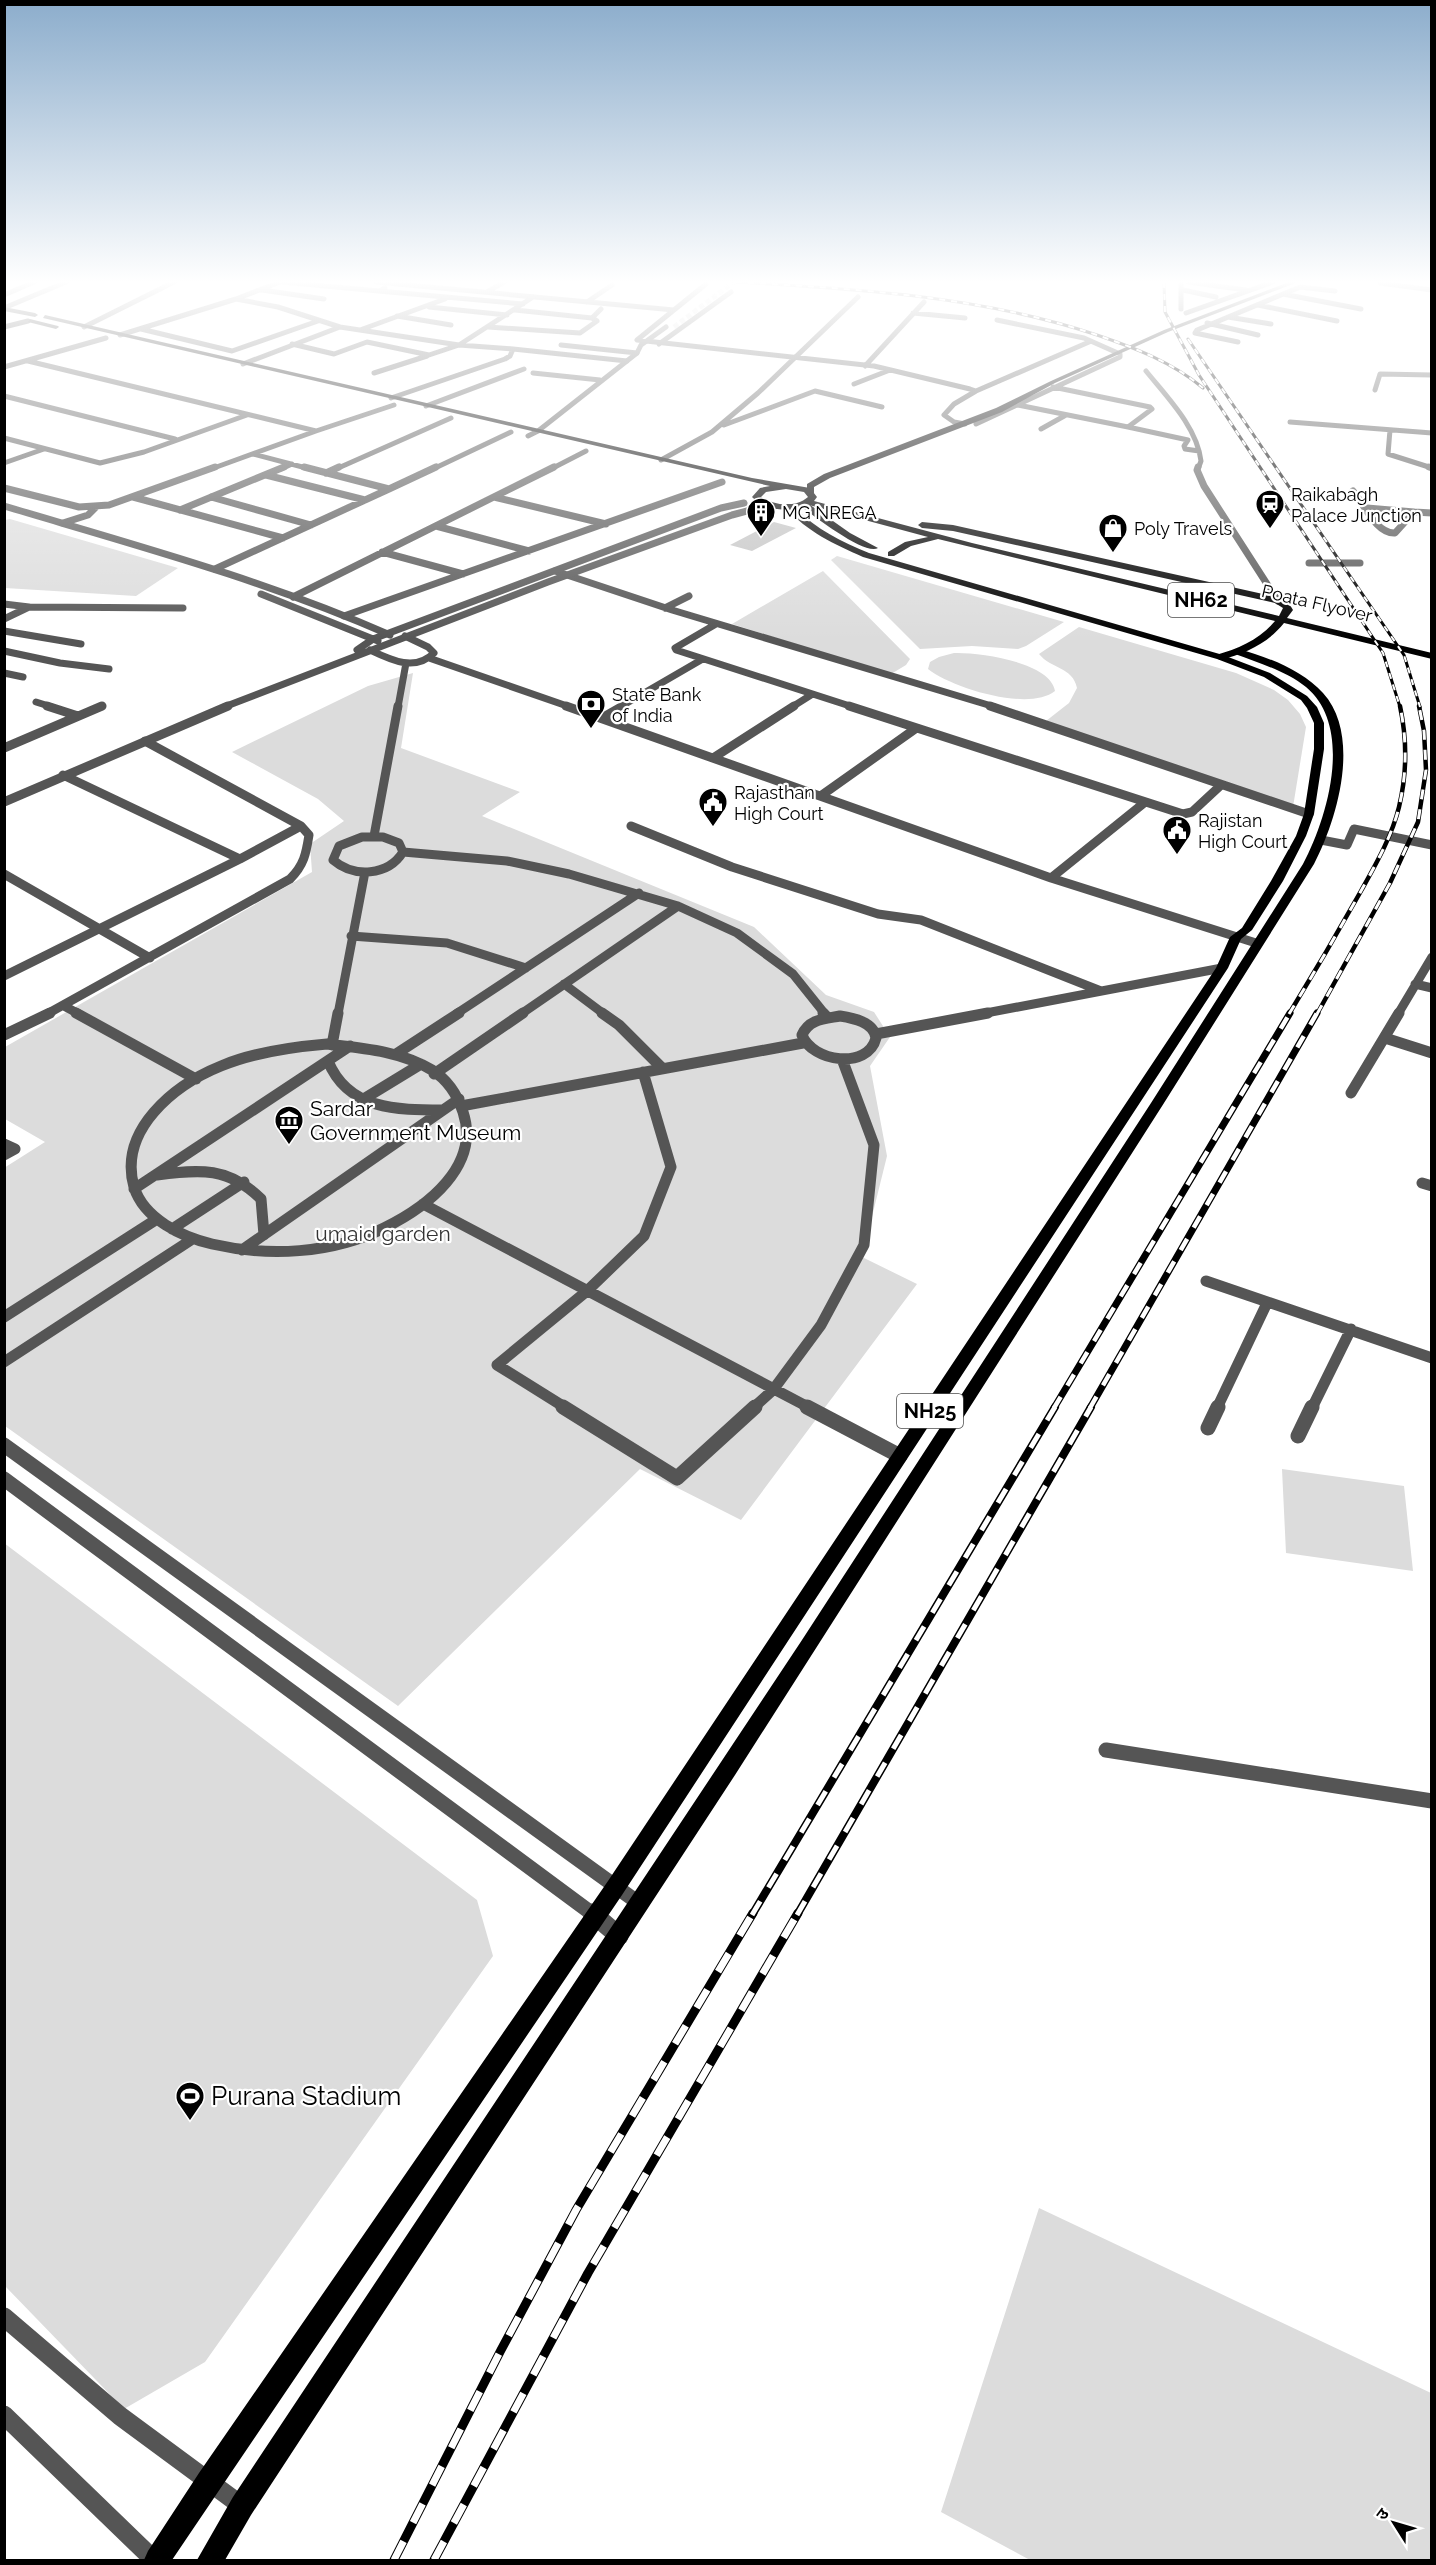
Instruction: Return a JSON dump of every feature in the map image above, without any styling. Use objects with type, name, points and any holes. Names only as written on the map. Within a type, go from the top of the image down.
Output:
[{"type":"highway","name":"NH62","points":[[395,402],[451,418],[722,482],[758,496],[769,505],[805,500],[915,525]]},
{"type":"highway","name":"NH62","points":[[398,402],[426,406],[752,481],[789,486],[805,500],[941,537]]},
{"type":"highway","name":"NH62","points":[[758,496],[769,488],[789,486]]},
{"type":"highway","points":[[915,525],[953,528],[1278,601],[1288,610],[1278,626],[1265,638],[1238,652],[1220,657]]},
{"type":"highway","name":"Poata Flyover","points":[[915,525],[974,542],[1431,656]]},
{"type":"highway","points":[[891,554],[914,542],[941,537]]},
{"type":"highway","name":"Poata Flyover","points":[[941,537],[974,542],[1431,647]]},
{"type":"main road","points":[[789,486],[1002,402]]},
{"type":"main road","points":[[805,500],[810,486],[827,476],[1016,402]]},
{"type":"main road","name":"NH25","points":[[155,2560],[615,1888],[1222,968],[1236,937],[1246,930],[1276,881],[1301,836],[1309,814],[1319,749],[1319,723],[1312,707],[1288,686],[1220,657],[1071,610],[891,554],[848,535],[805,500],[796,514],[827,537],[866,555],[1071,610],[1238,652],[1288,673],[1309,686],[1325,701],[1333,714],[1337,736],[1337,764],[1332,807],[1321,840],[1300,881],[1256,943],[1201,1036],[640,1904],[242,2506],[210,2560]]},
{"type":"street","points":[[27,402],[175,439]]},
{"type":"street","points":[[196,402],[316,431]]},
{"type":"street","points":[[4,488],[62,504],[96,507],[133,497],[391,402]]},
{"type":"street","points":[[426,406],[437,402]]},
{"type":"street","points":[[528,436],[538,432],[574,402]]},
{"type":"street","points":[[661,460],[717,427],[748,402]]},
{"type":"street","points":[[717,427],[786,402]]},
{"type":"street","points":[[860,402],[882,407]]},
{"type":"street","points":[[958,402],[944,415],[954,422],[964,424]]},
{"type":"street","points":[[976,424],[1024,402]]},
{"type":"street","points":[[1122,402],[1152,408],[1160,407]]},
{"type":"street","points":[[1172,402],[1201,459],[1197,470],[1204,486],[1278,601]]},
{"type":"street","points":[[1018,405],[1188,440],[1184,447],[1198,451]]},
{"type":"street","points":[[1168,407],[1176,406]]},
{"type":"street","points":[[1128,427],[1152,408]]},
{"type":"street","points":[[4,438],[100,463],[120,460],[248,414]]},
{"type":"street","points":[[1041,429],[1066,415]]},
{"type":"street","points":[[326,473],[451,418]]},
{"type":"street","points":[[1290,422],[1431,433]]},
{"type":"street","points":[[1390,430],[1388,454],[1392,458],[1431,468]]},
{"type":"street","points":[[215,569],[511,432]]},
{"type":"street","points":[[4,463],[46,449]]},
{"type":"street","points":[[293,597],[586,451]]},
{"type":"street","points":[[253,454],[389,489]]},
{"type":"street","points":[[180,510],[292,464]]},
{"type":"street","points":[[266,475],[365,500]]},
{"type":"street","points":[[344,616],[722,482]]},
{"type":"street","points":[[1353,491],[1367,508],[1378,528],[1391,534],[1395,533],[1414,512]]},
{"type":"street","points":[[337,661],[373,639],[758,496]]},
{"type":"street","points":[[133,497],[283,538]]},
{"type":"street","points":[[211,497],[311,525]]},
{"type":"street","points":[[494,497],[606,525]]},
{"type":"street","points":[[4,802],[63,775],[337,661],[732,514],[769,505]]},
{"type":"street","points":[[4,506],[215,569],[387,634],[428,647],[434,653],[429,658]]},
{"type":"street","points":[[63,524],[88,515],[96,507]]},
{"type":"street","points":[[1367,508],[1431,513]]},
{"type":"street","points":[[4,511],[211,574],[385,644]]},
{"type":"street","points":[[436,525],[529,551]]},
{"type":"street","points":[[382,552],[463,574]]},
{"type":"street","points":[[1309,563],[1360,563]]},
{"type":"street","points":[[555,571],[716,624],[1030,718],[1220,786],[1309,814]]},
{"type":"street","points":[[665,608],[689,596]]},
{"type":"street","points":[[4,604],[29,607],[183,608]]},
{"type":"street","points":[[4,619],[29,607]]},
{"type":"street","points":[[716,624],[675,648],[701,660],[1144,803],[1188,813],[1220,786]]},
{"type":"street","points":[[4,631],[81,644]]},
{"type":"street","points":[[370,650],[406,663],[429,658],[822,795],[1051,878],[1256,943]]},
{"type":"street","points":[[4,651],[60,663],[109,669]]},
{"type":"street","points":[[4,660],[16,654]]},
{"type":"street","points":[[602,718],[701,660]]},
{"type":"street","points":[[374,836],[406,663]]},
{"type":"street","points":[[4,673],[23,677]]},
{"type":"street","points":[[714,758],[811,695]]},
{"type":"street","points":[[36,702],[78,716]]},
{"type":"street","points":[[4,748],[102,706]]},
{"type":"street","points":[[822,795],[915,729]]},
{"type":"street","points":[[4,1035],[64,1006],[291,879],[305,859],[309,835],[301,826],[145,741]]},
{"type":"street","points":[[63,775],[240,859]]},
{"type":"street","points":[[1051,878],[1144,803]]},
{"type":"street","points":[[4,976],[240,859],[301,826]]},
{"type":"street","points":[[631,826],[732,867],[878,915],[921,920],[1101,991]]},
{"type":"street","points":[[1321,840],[1347,844],[1354,829],[1428,844]]},
{"type":"street","points":[[374,836],[399,843],[404,852],[396,863],[377,871],[366,872],[344,869],[333,860],[332,854],[342,844],[362,837],[374,836]]},
{"type":"street","points":[[404,852],[507,861],[569,874],[678,906],[736,933],[793,974],[827,1017]]},
{"type":"street","points":[[332,1045],[351,936],[366,872]]},
{"type":"street","points":[[4,874],[150,958]]},
{"type":"street","points":[[396,1054],[639,893]]},
{"type":"street","points":[[434,1074],[678,906]]},
{"type":"street","points":[[351,936],[447,943],[526,968]]},
{"type":"street","points":[[1351,1094],[1431,957]]},
{"type":"street","points":[[876,1034],[1222,968]]},
{"type":"street","points":[[564,984],[619,1025],[662,1068]]},
{"type":"street","points":[[1415,984],[1431,988]]},
{"type":"street","points":[[64,1006],[196,1079]]},
{"type":"street","points":[[840,1016],[859,1020],[876,1034],[874,1045],[866,1053],[842,1059],[817,1054],[803,1042],[802,1035],[805,1028],[813,1021],[840,1016]]},
{"type":"street","points":[[1385,1038],[1431,1053]]},
{"type":"street","points":[[242,1250],[444,1110],[460,1103],[803,1042]]},
{"type":"street","points":[[332,1045],[372,1048],[421,1064],[447,1083],[460,1103],[468,1128],[465,1152],[455,1172],[423,1204],[380,1230],[333,1246],[285,1253],[261,1253],[191,1240],[152,1215],[134,1189],[131,1153],[140,1131],[153,1112],[174,1093],[196,1079],[235,1060],[294,1047],[332,1045]]},
{"type":"street","points":[[134,1189],[350,1046]]},
{"type":"street","points":[[643,1072],[671,1167],[644,1236],[586,1291],[497,1365],[677,1478],[773,1390],[821,1325],[864,1245],[874,1145],[842,1059]]},
{"type":"street","points":[[328,1060],[332,1075],[340,1085],[362,1100],[406,1109],[444,1110]]},
{"type":"street","points":[[362,1100],[421,1064]]},
{"type":"street","points":[[4,1144],[15,1149],[4,1155]]},
{"type":"street","points":[[153,1176],[202,1171],[231,1176],[244,1182],[261,1199],[264,1235]]},
{"type":"street","points":[[172,1229],[244,1182]]},
{"type":"street","points":[[423,1204],[900,1456]]},
{"type":"street","points":[[4,1317],[157,1219]]},
{"type":"street","points":[[4,1362],[191,1240]]},
{"type":"street","points":[[1206,1281],[1431,1358]]},
{"type":"street","points":[[1208,1428],[1267,1303]]},
{"type":"street","points":[[1298,1436],[1351,1329]]},
{"type":"street","points":[[4,1445],[640,1904]]},
{"type":"street","points":[[4,1479],[596,1916],[619,1936]]},
{"type":"street","points":[[1106,1750],[1431,1801]]},
{"type":"street","points":[[4,2317],[63,2371],[242,2506]]},
{"type":"street","points":[[4,2415],[155,2560]]},
{"type":"green space","points":[[10,519],[178,568],[136,596],[5,588],[5,520]]},
{"type":"green space","points":[[837,556],[1064,622],[1018,649],[972,646],[920,649],[831,560]]},
{"type":"green space","points":[[823,571],[910,659],[906,665],[891,674],[732,624]]},
{"type":"green space","points":[[1079,627],[1236,673],[1274,690],[1288,700],[1300,714],[1306,727],[1293,807],[1046,721],[1069,703],[1077,688],[1071,676],[1039,654]]},
{"type":"green space","points":[[954,653],[979,654],[1028,666],[1050,681],[1055,691],[1043,697],[1028,699],[991,695],[954,683],[928,669],[930,662]]},
{"type":"green space","name":"umaid garden","points":[[413,673],[401,748],[520,792],[482,816],[754,927],[826,995],[874,1012],[890,1037],[870,1066],[887,1156],[862,1257],[917,1284],[741,1520],[640,1469],[398,1706],[5,1426],[4,1168],[45,1142],[5,1119],[5,1047],[312,872],[310,844],[344,821],[318,799],[232,752],[368,686]]},
{"type":"green space","points":[[1282,1469],[1404,1486],[1413,1571],[1286,1553]]},
{"type":"green space","name":"Purana Stadium","points":[[4,1543],[477,1900],[493,1956],[205,2362],[124,2409],[5,2286]]},
{"type":"green space","points":[[1039,2208],[1431,2393],[1431,2560],[1030,2560],[941,2512]]},
{"type":"building","name":"MG NREGA","points":[[774,522],[796,528],[752,551],[730,545]]},
{"type":"railway","points":[[1217,402],[1383,653],[1400,707]]},
{"type":"railway","points":[[1231,402],[1404,655],[1420,707]]},
{"type":"railway","points":[[1289,1014],[1361,891],[1392,829],[1402,795],[1405,769],[1404,731],[1400,706]]},
{"type":"railway","points":[[1317,1014],[1390,883],[1418,822],[1426,770],[1424,731],[1419,706]]},
{"type":"railway","points":[[1054,1408],[1290,1013]]},
{"type":"railway","points":[[1090,1408],[1317,1013]]},
{"type":"railway","points":[[752,1915],[1055,1407]]},
{"type":"railway","points":[[797,1915],[1091,1407]]},
{"type":"railway","points":[[394,2560],[501,2350],[576,2210],[753,1913]]},
{"type":"railway","points":[[434,2560],[588,2273],[798,1913]]},
{"type":"place","name":"Raikabagh Palace Junction","points":[[1270,530]]},
{"type":"place","name":"MG NREGA","points":[[761,538]]},
{"type":"place","name":"Poly Travels","points":[[1113,554]]},
{"type":"place","name":"State Bank of India","points":[[591,730]]},
{"type":"place","name":"Rajasthan High Court","points":[[713,828]]},
{"type":"place","name":"Rajistan High Court","points":[[1177,856]]},
{"type":"place","name":"Sardar Government Museum","points":[[289,1146]]},
{"type":"place","name":"Purana Stadium","points":[[190,2122]]}]
